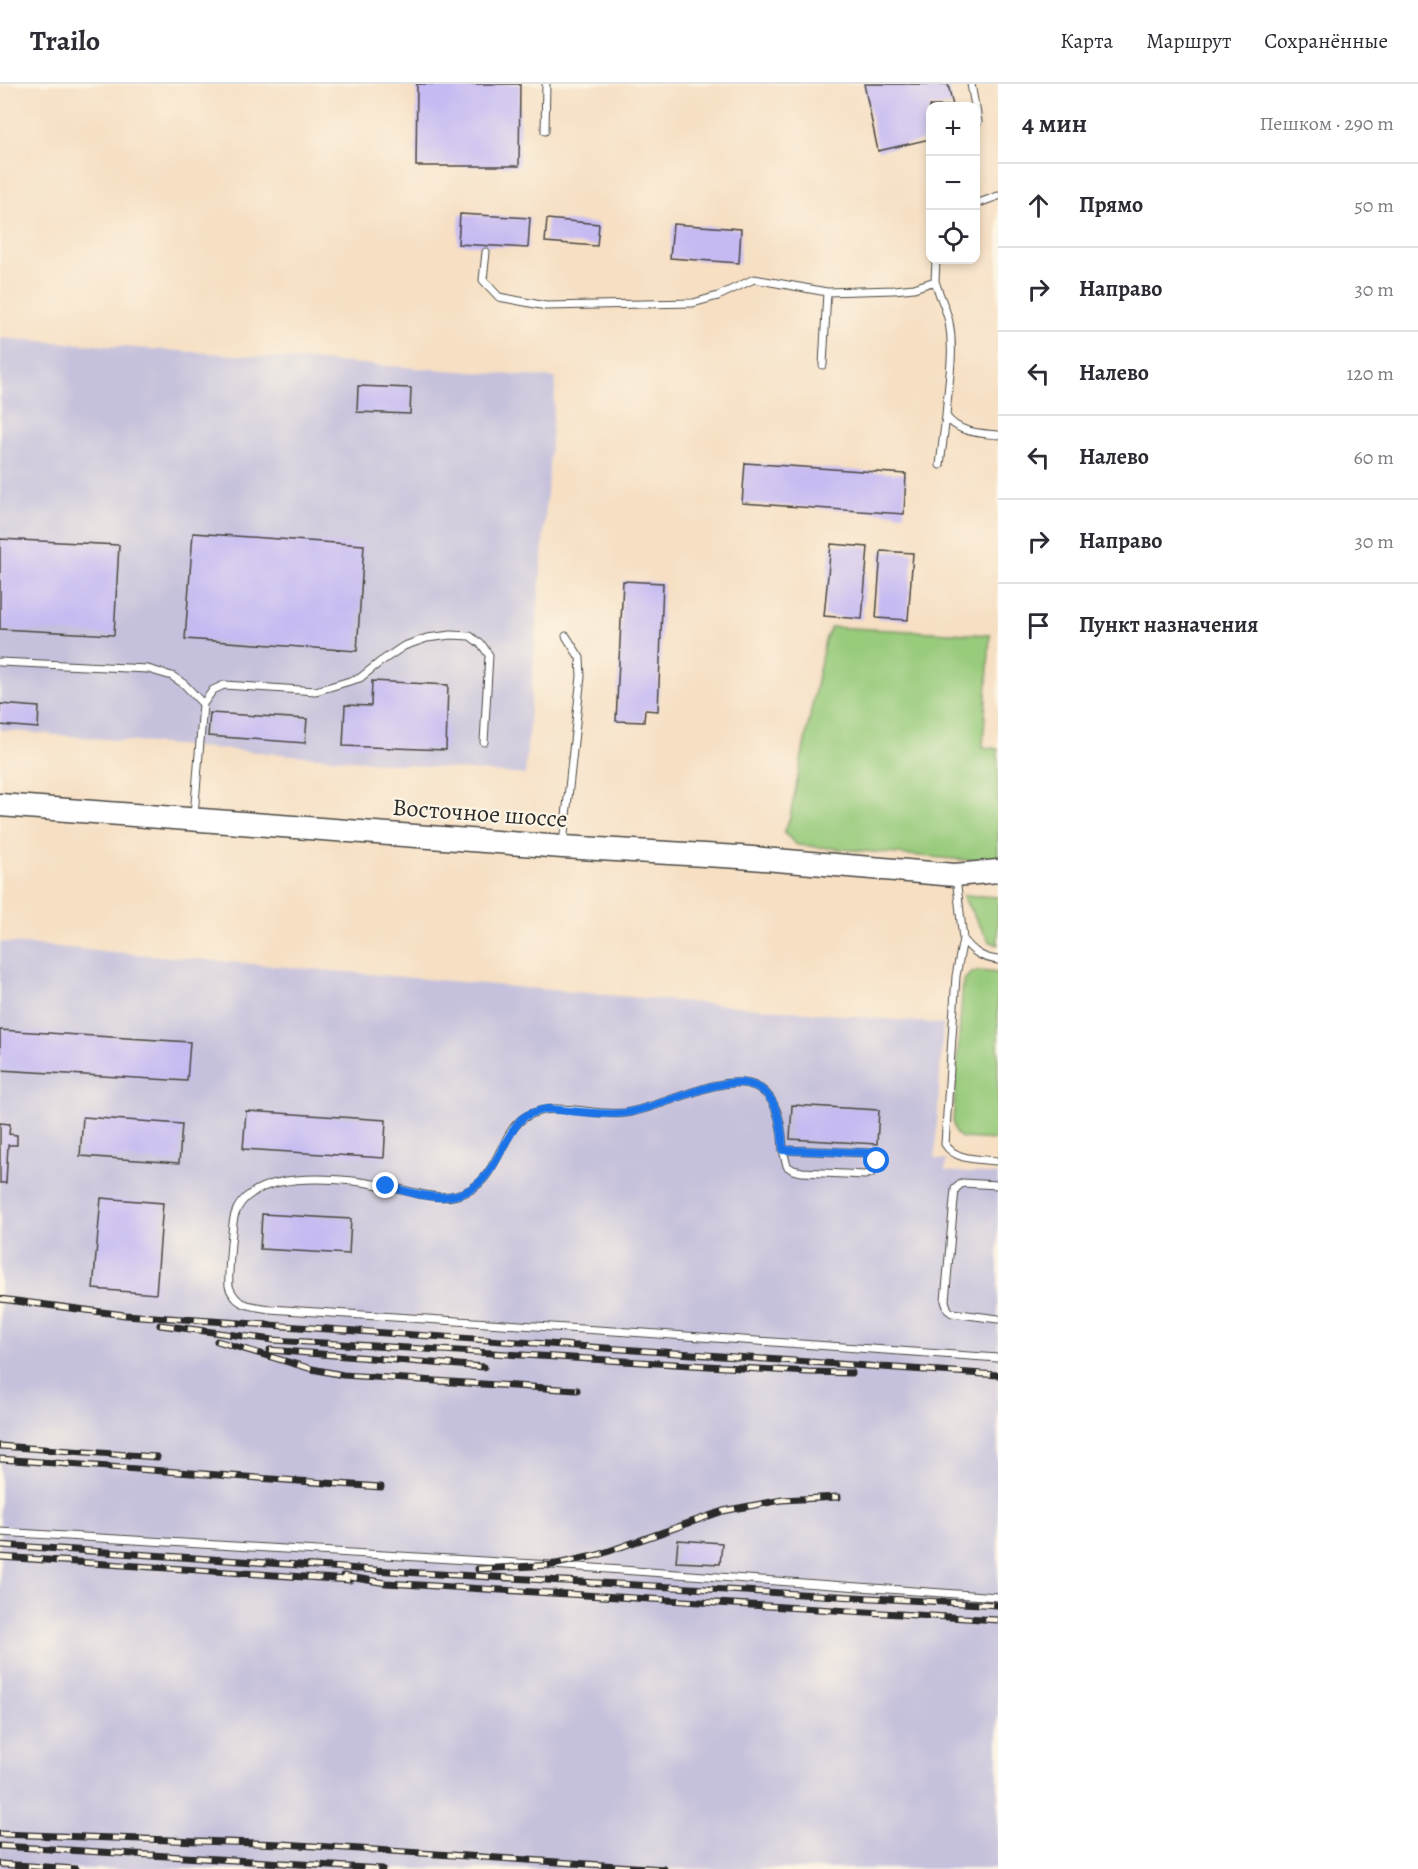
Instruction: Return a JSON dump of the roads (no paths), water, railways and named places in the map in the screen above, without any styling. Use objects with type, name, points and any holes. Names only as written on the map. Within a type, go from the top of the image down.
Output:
[{"type":"main road","name":"Восточное шоссе","points":[[0,805],[563,847],[740,857],[955,875],[998,886]]},
{"type":"main road","name":"Восточное шоссе","points":[[955,875],[998,871]]},
{"type":"lane","points":[[545,130],[546,84]]},
{"type":"lane","points":[[971,84],[974,102]]},
{"type":"lane","points":[[980,202],[998,196]]},
{"type":"lane","points":[[486,252],[483,280],[499,297],[546,306],[693,303],[718,296],[754,279],[827,292],[914,288],[935,281]]},
{"type":"lane","points":[[936,264],[935,281],[948,319],[952,352],[940,465]]},
{"type":"lane","points":[[823,365],[827,292]]},
{"type":"lane","points":[[946,416],[951,423],[964,430],[998,435]]},
{"type":"lane","points":[[194,818],[203,704],[213,690],[224,685],[316,691],[360,678],[405,646],[426,638],[451,635],[470,636],[482,645],[489,656],[484,742]]},
{"type":"lane","points":[[563,847],[582,676],[580,658],[566,636]]},
{"type":"lane","points":[[0,662],[148,669],[172,676],[184,684],[203,704]]},
{"type":"lane","points":[[955,875],[963,939],[956,976],[945,1144],[957,1155],[970,1159],[998,1161]]},
{"type":"lane","points":[[963,939],[976,954],[987,959],[998,960]]},
{"type":"lane","points":[[783,1150],[872,1153],[876,1156],[877,1161],[871,1173],[865,1175],[793,1170],[787,1166],[783,1150],[781,1129],[770,1099],[762,1088],[751,1084],[737,1082],[717,1084],[626,1113],[546,1109],[523,1118],[480,1183],[457,1195],[439,1197],[386,1186],[324,1180],[281,1182],[252,1192],[234,1215],[229,1286],[240,1302],[270,1309],[998,1358]]},
{"type":"lane","points":[[998,1185],[962,1183],[955,1189],[945,1301],[948,1310],[958,1315],[998,1319]]},
{"type":"lane","points":[[0,1532],[552,1564],[998,1598]]},
{"type":"railway","points":[[0,1299],[125,1315],[998,1375]]},
{"type":"railway","points":[[160,1325],[273,1340],[851,1373]]},
{"type":"railway","points":[[217,1341],[312,1369],[343,1375],[577,1390]]},
{"type":"railway","points":[[270,1350],[484,1367]]},
{"type":"railway","points":[[0,1446],[157,1457]]},
{"type":"railway","points":[[0,1459],[381,1487]]},
{"type":"railway","points":[[478,1569],[552,1565],[598,1555],[723,1511],[782,1500],[838,1497]]},
{"type":"railway","points":[[0,1545],[420,1573],[998,1605]]},
{"type":"railway","points":[[0,1557],[350,1580]]},
{"type":"railway","points":[[343,1576],[386,1583],[998,1620]]},
{"type":"railway","points":[[0,1834],[283,1844],[664,1869]]},
{"type":"railway","points":[[0,1846],[382,1869]]},
{"type":"railway","points":[[0,1864],[76,1869]]}]
